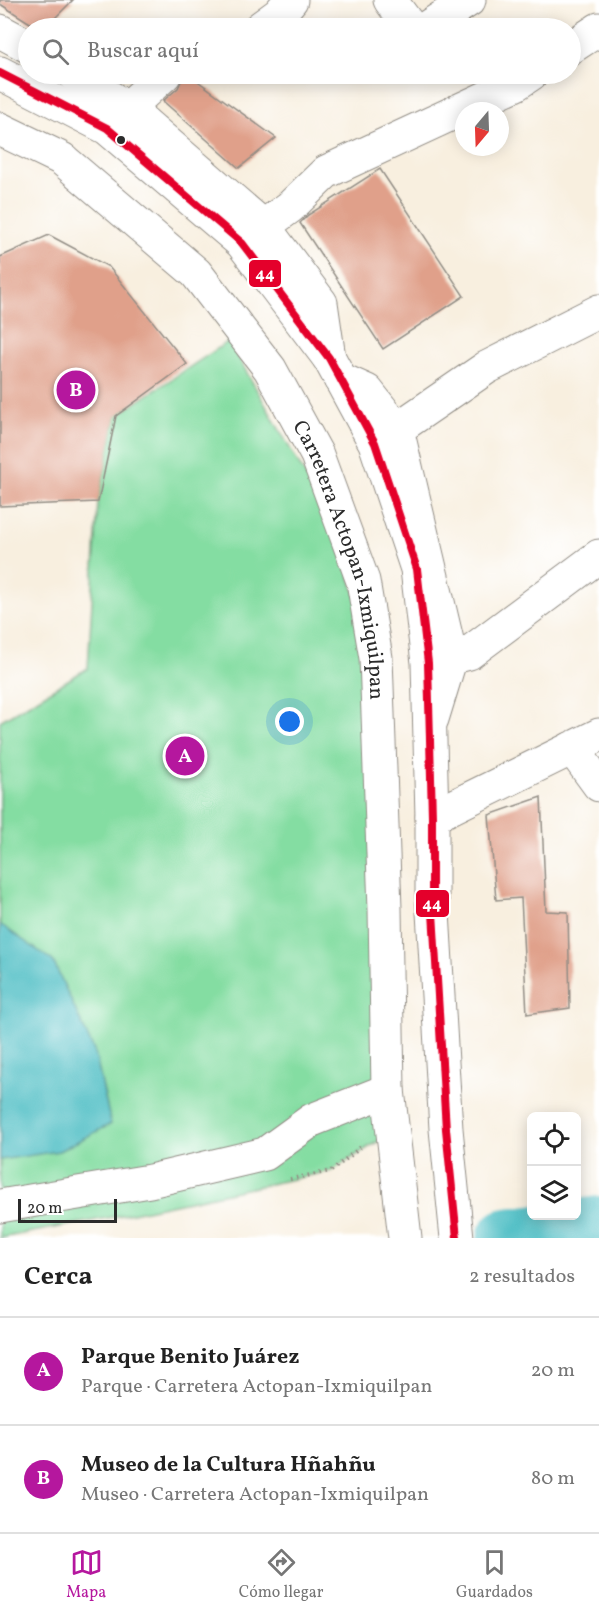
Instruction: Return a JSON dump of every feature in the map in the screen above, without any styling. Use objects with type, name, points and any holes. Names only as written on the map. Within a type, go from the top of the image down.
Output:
[{"type":"main road","points":[[274,18],[291,0]]},
{"type":"main road","points":[[390,0],[404,18]]},
{"type":"main road","points":[[441,18],[469,0]]},
{"type":"main road","points":[[581,41],[599,29]]},
{"type":"main road","points":[[0,31],[18,41]]},
{"type":"main road","points":[[0,73],[18,80]]},
{"type":"main road","points":[[29,84],[117,118]]},
{"type":"main road","points":[[83,84],[117,118],[253,235],[334,368],[375,443],[417,569],[439,660]]},
{"type":"main road","points":[[117,118],[154,84]]},
{"type":"main road","points":[[253,235],[290,207],[326,172],[516,84]]},
{"type":"main road","name":"Carretera Actopan-Ixmiquilpan","points":[[0,129],[62,159],[196,273],[270,369],[317,455],[363,581],[376,658],[385,898],[388,1089],[390,1124],[405,1238]]},
{"type":"main road","points":[[397,429],[486,368],[599,311]]},
{"type":"main road","points":[[334,368],[367,391],[397,429],[439,660],[429,727],[432,897],[446,1129],[457,1238]]},
{"type":"main road","points":[[439,660],[469,652],[599,556]]},
{"type":"main road","points":[[432,817],[585,741],[599,785]]},
{"type":"main road","points":[[0,1206],[150,1181],[265,1154],[312,1120],[388,1089]]},
{"type":"green space","points":[[229,341],[333,524],[376,658],[385,1137],[331,1171],[118,1216],[0,1238],[0,721],[88,668],[98,502],[116,416]]},
{"type":"water","points":[[0,924],[53,961],[95,1053],[111,1124],[59,1151],[0,1160]]},
{"type":"building","points":[[0,0],[73,0],[55,18],[22,18],[0,4]]},
{"type":"building","points":[[180,84],[202,84],[276,138],[239,168],[163,101]]},
{"type":"building","points":[[380,169],[464,296],[383,349],[300,223],[308,215]]},
{"type":"building","points":[[49,235],[109,267],[187,364],[116,416],[98,502],[0,506],[0,257]]},
{"type":"building","points":[[541,797],[546,911],[568,912],[570,1008],[527,1014],[521,898],[496,900],[489,815]]},
{"type":"waterway","points":[[507,1238],[599,1226]]},
{"type":"transit line","name":"44","points":[[0,73],[18,82]]},
{"type":"transit line","name":"44","points":[[21,84],[107,128],[242,243],[329,358],[375,443],[417,569],[428,663],[432,896],[446,1129],[457,1238]]},
{"type":"place","name":"Museo de la Cultura Hñahñu","points":[[76,390]]},
{"type":"place","name":"Parque Benito Juárez","points":[[185,756]]}]
